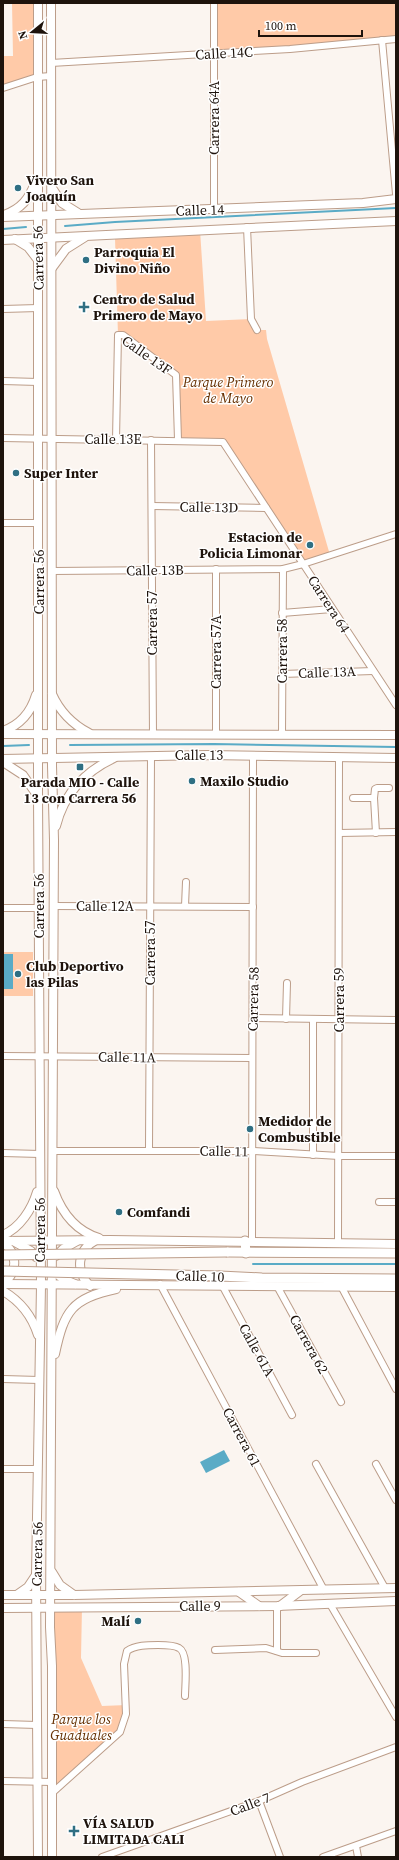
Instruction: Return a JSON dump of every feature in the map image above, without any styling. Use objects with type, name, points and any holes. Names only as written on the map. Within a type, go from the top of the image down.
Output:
[{"type":"main road","points":[[246,1252],[249,1241]]},
{"type":"main road","name":"Calle 10","points":[[3,1255],[228,1252],[396,1253]]},
{"type":"main road","name":"Calle 10","points":[[3,1271],[220,1276],[262,1282],[396,1279]]},
{"type":"street","name":"Carrera 56","points":[[38,3],[37,215],[40,1240],[51,1285],[52,1369],[50,1608],[52,1857]]},
{"type":"street","name":"Carrera 56","points":[[38,1857],[36,1575],[40,1285],[52,1240],[54,840],[52,758],[51,3]]},
{"type":"street","name":"Carrera 64A","points":[[214,3],[214,209]]},
{"type":"street","name":"Calle 14C","points":[[51,63],[290,49],[396,39]]},
{"type":"street","points":[[382,40],[396,194]]},
{"type":"street","points":[[3,88],[37,76],[51,76]]},
{"type":"street","points":[[3,216],[15,210],[25,202],[31,194],[37,179]]},
{"type":"street","points":[[51,186],[62,203],[71,210],[80,213]]},
{"type":"street","name":"Calle 14","points":[[3,216],[363,203],[396,199]]},
{"type":"street","name":"Calle 14","points":[[3,240],[247,227],[396,221]]},
{"type":"street","points":[[247,227],[251,319],[257,330]]},
{"type":"street","points":[[51,268],[66,249],[88,235]]},
{"type":"street","points":[[14,239],[28,247],[38,260]]},
{"type":"street","points":[[3,309],[38,308]]},
{"type":"street","name":"Calle 13F","points":[[116,440],[118,335],[123,335],[176,375],[178,440]]},
{"type":"street","points":[[3,382],[38,382]]},
{"type":"street","name":"Calle 13E","points":[[3,438],[223,442]]},
{"type":"street","name":"Carrera 57","points":[[151,440],[153,735]]},
{"type":"street","name":"Carrera 64","points":[[223,442],[396,705]]},
{"type":"street","name":"Calle 13D","points":[[152,506],[266,508]]},
{"type":"street","points":[[3,523],[39,523]]},
{"type":"street","name":"Calle 13B","points":[[52,571],[283,569],[396,534]]},
{"type":"street","name":"Carrera 57A","points":[[216,569],[216,734]]},
{"type":"street","name":"Carrera 58","points":[[282,734],[283,569]]},
{"type":"street","points":[[282,614],[332,609]]},
{"type":"street","name":"Calle 13A","points":[[282,674],[373,671]]},
{"type":"street","points":[[3,732],[16,725],[27,714],[35,700],[39,685]]},
{"type":"street","points":[[52,692],[64,714],[89,734]]},
{"type":"street","name":"Calle 13","points":[[3,732],[39,734],[153,735],[396,735]]},
{"type":"street","name":"Carrera 57","points":[[149,1150],[152,756]]},
{"type":"street","name":"Calle 13","points":[[3,761],[38,758],[152,756],[396,758]]},
{"type":"street","name":"Carrera 58","points":[[249,1241],[254,1151],[252,1058],[253,756]]},
{"type":"street","points":[[54,840],[61,809],[74,788],[92,770],[116,757]]},
{"type":"street","name":"Carrera 59","points":[[338,1243],[339,758]]},
{"type":"street","points":[[3,761],[26,777],[38,796]]},
{"type":"street","points":[[376,833],[374,798],[375,789],[389,788]]},
{"type":"street","points":[[353,798],[374,798]]},
{"type":"street","points":[[339,833],[396,832]]},
{"type":"street","points":[[185,906],[186,882]]},
{"type":"street","name":"Calle 12A","points":[[53,906],[253,907]]},
{"type":"street","points":[[3,908],[39,908]]},
{"type":"street","points":[[286,1019],[287,983]]},
{"type":"street","points":[[253,1018],[396,1020]]},
{"type":"street","points":[[313,1019],[314,1155]]},
{"type":"street","name":"Calle 11A","points":[[3,1056],[252,1058]]},
{"type":"street","name":"Calle 11","points":[[52,1150],[254,1151],[338,1156],[396,1156]]},
{"type":"street","points":[[3,1153],[40,1154]]},
{"type":"street","points":[[3,1235],[19,1224],[34,1203],[40,1169]]},
{"type":"street","points":[[52,1178],[54,1191],[59,1204],[75,1224],[92,1235],[110,1240]]},
{"type":"street","points":[[379,1202],[396,1202]]},
{"type":"street","points":[[6,1284],[30,1278],[63,1249],[81,1240]]},
{"type":"street","points":[[90,1286],[82,1276],[80,1264],[83,1252],[97,1240]]},
{"type":"street","points":[[6,1241],[249,1241],[396,1244]]},
{"type":"street","points":[[6,1241],[31,1251],[63,1279],[81,1285]]},
{"type":"street","points":[[6,1241],[14,1259],[12,1274],[6,1284]]},
{"type":"street","name":"Calle 10","points":[[6,1284],[134,1286],[160,1284],[222,1285],[262,1282],[277,1286],[396,1287]]},
{"type":"street","name":"Carrera 61","points":[[160,1284],[324,1590]]},
{"type":"street","name":"Calle 61A","points":[[222,1285],[292,1415]]},
{"type":"street","points":[[52,1369],[61,1328],[65,1319],[74,1308],[84,1299],[98,1293],[134,1286]]},
{"type":"street","name":"Carrera 62","points":[[277,1286],[341,1402]]},
{"type":"street","points":[[341,1286],[396,1389]]},
{"type":"street","points":[[3,1291],[17,1301],[30,1316],[38,1334],[40,1347]]},
{"type":"street","points":[[3,1379],[39,1380]]},
{"type":"street","points":[[316,1464],[385,1588]]},
{"type":"street","points":[[376,1464],[396,1500]]},
{"type":"street","points":[[3,1469],[38,1469]]},
{"type":"street","points":[[51,1570],[60,1585],[74,1595]]},
{"type":"street","points":[[17,1595],[28,1587],[36,1575]]},
{"type":"street","name":"Calle 9","points":[[3,1595],[74,1595],[396,1588]]},
{"type":"street","points":[[277,1651],[279,1606],[300,1590]]},
{"type":"street","points":[[239,1592],[259,1606]]},
{"type":"street","name":"Calle 9","points":[[3,1608],[279,1606],[396,1601]]},
{"type":"street","points":[[330,1604],[396,1717]]},
{"type":"street","points":[[52,1793],[120,1732],[126,1714],[127,1705],[124,1664],[127,1651],[133,1647],[156,1645],[179,1647],[183,1651],[185,1660],[185,1696]]},
{"type":"street","points":[[215,1650],[266,1648],[282,1654],[316,1654]]},
{"type":"street","points":[[3,1724],[37,1725]]},
{"type":"street","name":"Calle 7","points":[[102,1857],[259,1801],[302,1782],[396,1747]]},
{"type":"street","points":[[3,1781],[52,1782]]},
{"type":"street","points":[[259,1801],[280,1857]]},
{"type":"street","points":[[323,1857],[396,1832]]},
{"type":"street","points":[[356,1846],[358,1857]]},
{"type":"green space","points":[[12,3],[38,3],[37,77],[3,88],[3,56],[13,56]]},
{"type":"green space","points":[[214,3],[396,3],[396,39],[214,54]]},
{"type":"green space","name":"Parque Primero de Mayo","points":[[200,230],[206,321],[251,319],[257,330],[266,330],[267,339],[330,555],[303,564],[223,442],[178,440],[176,375],[118,335],[115,238]]},
{"type":"green space","name":"Club Deportivo las Pilas","points":[[3,952],[33,952],[33,996],[3,996]]},
{"type":"green space","name":"Parque los Guaduales","points":[[82,1607],[81,1658],[102,1706],[127,1705],[120,1732],[52,1793],[50,1608]]},
{"type":"water","points":[[3,954],[13,954],[13,989],[3,989]]},
{"type":"water","points":[[224,1450],[230,1461],[206,1473],[200,1462]]},
{"type":"waterway","points":[[65,226],[115,222],[396,208]]},
{"type":"waterway","points":[[3,229],[26,227]]},
{"type":"waterway","points":[[70,745],[214,744],[396,747]]},
{"type":"waterway","points":[[3,746],[29,745]]},
{"type":"waterway","points":[[253,1264],[396,1264]]},
{"type":"place","name":"Vivero San Joaquín","points":[[18,188]]},
{"type":"place","name":"Parroquia El Divino Niño","points":[[86,260]]},
{"type":"place","name":"Centro de Salud Primero de Mayo","points":[[84,307]]},
{"type":"place","name":"Super Inter","points":[[16,473]]},
{"type":"place","name":"Estacion de Policia Limonar","points":[[310,545]]},
{"type":"place","name":"Parada MIO - Calle 13 con Carrera 56","points":[[80,767]]},
{"type":"place","name":"Maxilo Studio","points":[[192,781]]},
{"type":"place","name":"Club Deportivo las Pilas","points":[[18,974]]},
{"type":"place","name":"Medidor de Combustible","points":[[250,1129]]},
{"type":"place","name":"Comfandi","points":[[119,1212]]},
{"type":"place","name":"Malí","points":[[138,1621]]},
{"type":"place","name":"VÍA SALUD LIMITADA CALI","points":[[74,1831]]}]
